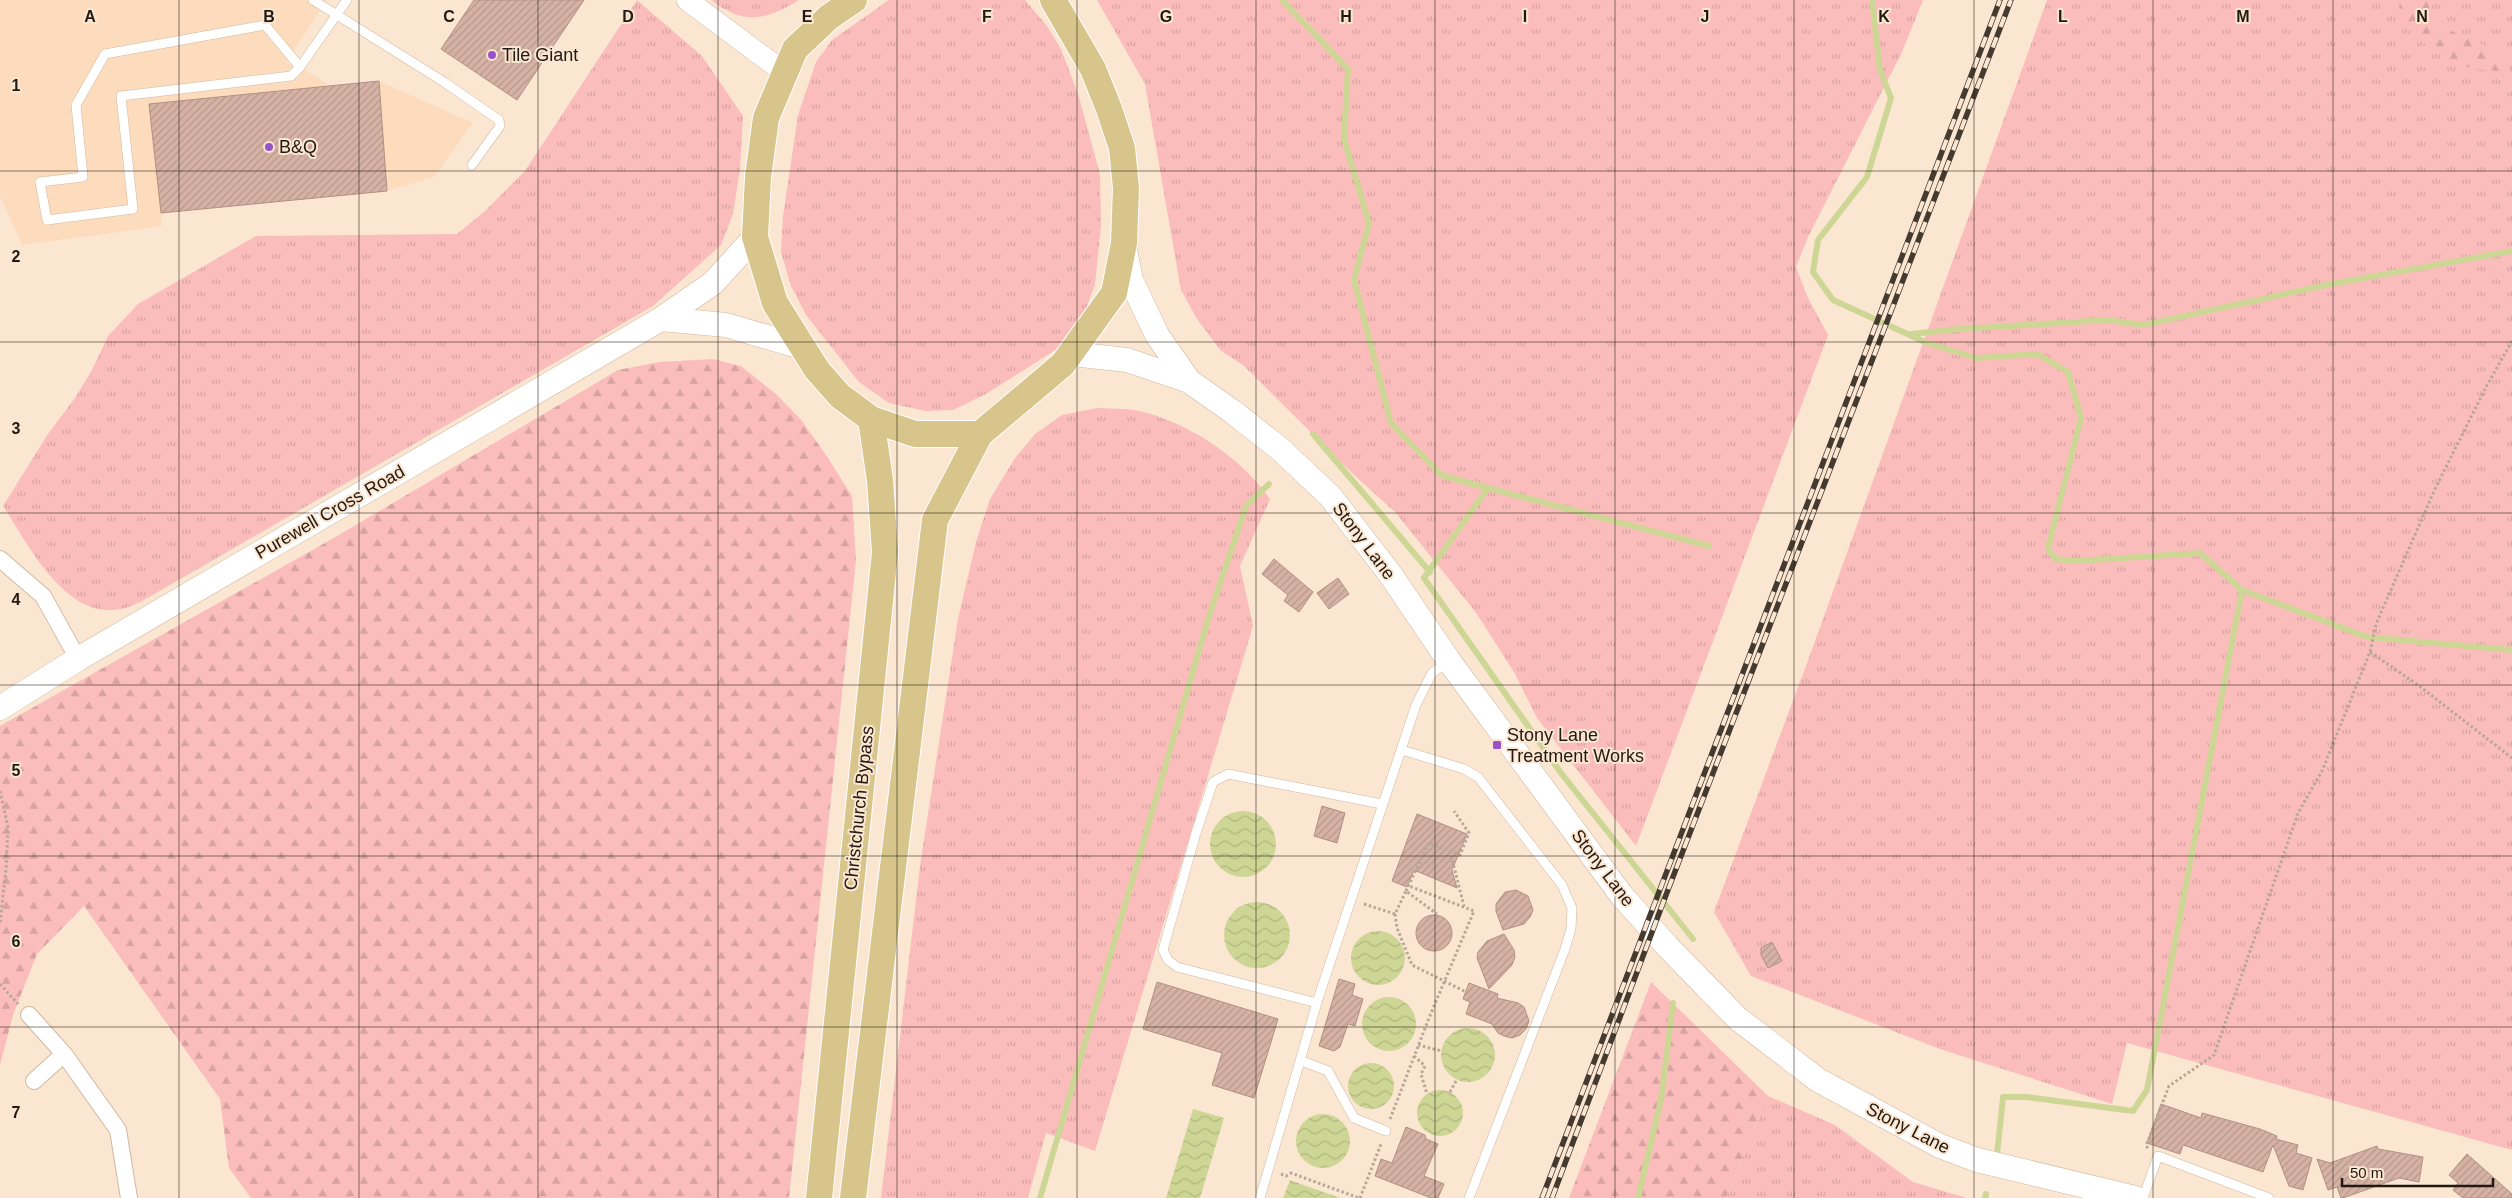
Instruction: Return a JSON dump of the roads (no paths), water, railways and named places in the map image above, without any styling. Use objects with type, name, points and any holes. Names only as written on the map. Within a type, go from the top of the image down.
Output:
[{"type":"main road","points":[[854,0],[829,17],[795,49],[766,118],[758,177],[755,237],[775,303],[801,347],[840,396],[871,419],[915,434],[980,434]]},
{"type":"main road","points":[[853,1198],[935,520],[980,434],[1033,392],[1072,354],[1114,293],[1124,244],[1126,188],[1122,148],[1110,110],[1093,69],[1053,0]]},
{"type":"main road","name":"Purewell Cross Road","points":[[0,708],[78,659],[661,319],[713,282],[755,237]]},
{"type":"main road","name":"Stony Lane","points":[[1124,244],[1131,280],[1157,335],[1189,382]]},
{"type":"main road","points":[[661,319],[726,325],[801,347]]},
{"type":"main road","name":"Stony Lane","points":[[1072,354],[1127,360],[1189,382],[1233,412],[1280,449],[1330,496],[1390,574],[1449,661],[1622,896],[1668,947],[1737,1018],[1818,1080],[1940,1146],[1977,1160],[2135,1198]]},
{"type":"main road","name":"Christchurch Bypass","points":[[819,1198],[885,552],[880,480],[871,419]]},
{"type":"street","points":[[687,0],[785,73]]},
{"type":"street","points":[[0,559],[43,596],[78,659]]},
{"type":"street","points":[[29,1015],[64,1054],[118,1130],[130,1198]]},
{"type":"street","points":[[34,1080],[64,1054]]},
{"type":"lane","points":[[313,0],[475,102],[499,120],[500,126],[472,165]]},
{"type":"lane","points":[[300,66],[265,25],[105,54],[76,105],[83,177],[40,182],[48,220],[133,209],[121,96],[291,76],[300,66],[347,0]]},
{"type":"lane","points":[[1260,1198],[1302,1061],[1317,1003],[1416,705],[1432,673],[1449,661]]},
{"type":"lane","points":[[1402,750],[1464,769],[1478,778],[1562,885],[1572,908],[1571,929],[1567,942],[1469,1198]]},
{"type":"lane","points":[[1317,1003],[1177,967],[1168,960],[1163,950],[1196,832],[1213,782],[1228,774],[1382,804]]},
{"type":"lane","points":[[1302,1061],[1328,1071],[1354,1118],[1386,1131]]},
{"type":"lane","points":[[2143,1198],[2158,1156],[2269,1198]]},
{"type":"water","points":[[1237,811],[1249,811],[1267,820],[1274,831],[1276,844],[1274,857],[1267,868],[1256,875],[1237,877],[1224,872],[1215,863],[1210,850],[1210,838],[1215,825],[1224,816]]},
{"type":"water","points":[[1250,902],[1264,902],[1276,907],[1285,916],[1290,928],[1288,948],[1281,959],[1264,968],[1250,968],[1238,963],[1229,954],[1224,942],[1224,928],[1229,916],[1238,907]]},
{"type":"water","points":[[1378,931],[1388,933],[1397,939],[1403,948],[1405,958],[1403,968],[1397,977],[1388,983],[1378,985],[1368,983],[1359,977],[1353,968],[1351,958],[1353,948],[1359,939],[1368,933]]},
{"type":"water","points":[[1389,997],[1399,999],[1408,1005],[1414,1014],[1416,1024],[1414,1034],[1408,1043],[1399,1049],[1389,1051],[1379,1049],[1370,1043],[1364,1034],[1362,1024],[1364,1014],[1370,1005],[1379,999]]},
{"type":"water","points":[[1468,1028],[1478,1030],[1487,1036],[1493,1045],[1495,1055],[1493,1065],[1487,1074],[1478,1080],[1468,1082],[1458,1080],[1449,1074],[1443,1065],[1441,1055],[1443,1045],[1449,1036],[1458,1030]]},
{"type":"water","points":[[1371,1063],[1384,1067],[1390,1073],[1394,1086],[1390,1099],[1384,1105],[1371,1109],[1358,1105],[1352,1099],[1348,1086],[1352,1073],[1358,1067]]},
{"type":"water","points":[[1440,1090],[1453,1094],[1459,1100],[1463,1113],[1459,1126],[1453,1132],[1440,1136],[1427,1132],[1421,1126],[1417,1113],[1421,1100],[1427,1094]]},
{"type":"water","points":[[1193,1109],[1224,1118],[1200,1198],[1166,1198]]},
{"type":"water","points":[[1323,1114],[1333,1116],[1342,1122],[1348,1131],[1350,1141],[1348,1151],[1342,1160],[1333,1166],[1323,1168],[1313,1166],[1304,1160],[1298,1151],[1296,1141],[1298,1131],[1304,1122],[1313,1116]]},
{"type":"water","points":[[1290,1180],[1340,1198],[1283,1198]]},
{"type":"waterway","points":[[1282,0],[1348,69],[1344,139],[1369,223],[1354,280],[1391,423],[1441,475],[1488,488],[1424,578],[1561,773],[1693,939]]},
{"type":"waterway","points":[[1872,0],[1880,70],[1891,98],[1867,177],[1818,240],[1813,272],[1833,300],[1927,343],[1976,358],[2037,354],[2068,372],[2081,418],[2048,548],[2055,559],[2075,561],[2200,553],[2242,590],[2367,637],[2512,650]]},
{"type":"waterway","points":[[1911,334],[1960,329],[2108,320],[2143,325],[2326,285],[2512,251]]},
{"type":"waterway","points":[[1313,434],[1430,572]]},
{"type":"waterway","points":[[1040,1198],[1209,616],[1246,506],[1269,484]]},
{"type":"waterway","points":[[1488,488],[1709,546]]},
{"type":"waterway","points":[[1997,1155],[2003,1097],[2026,1097],[2133,1111],[2147,1090],[2242,590]]},
{"type":"waterway","points":[[1638,1198],[1661,1100],[1673,1003]]},
{"type":"waterway","points":[[1985,1198],[1986,1194]]},
{"type":"railway","points":[[1542,1198],[2000,0]]},
{"type":"railway","points":[[1552,1198],[1666,895],[2011,0]]},
{"type":"place","name":"Tile Giant","points":[[492,55]]},
{"type":"place","name":"B&Q","points":[[269,147]]},
{"type":"place","name":"Stony Lane Treatment Works","points":[[1497,745]]}]
